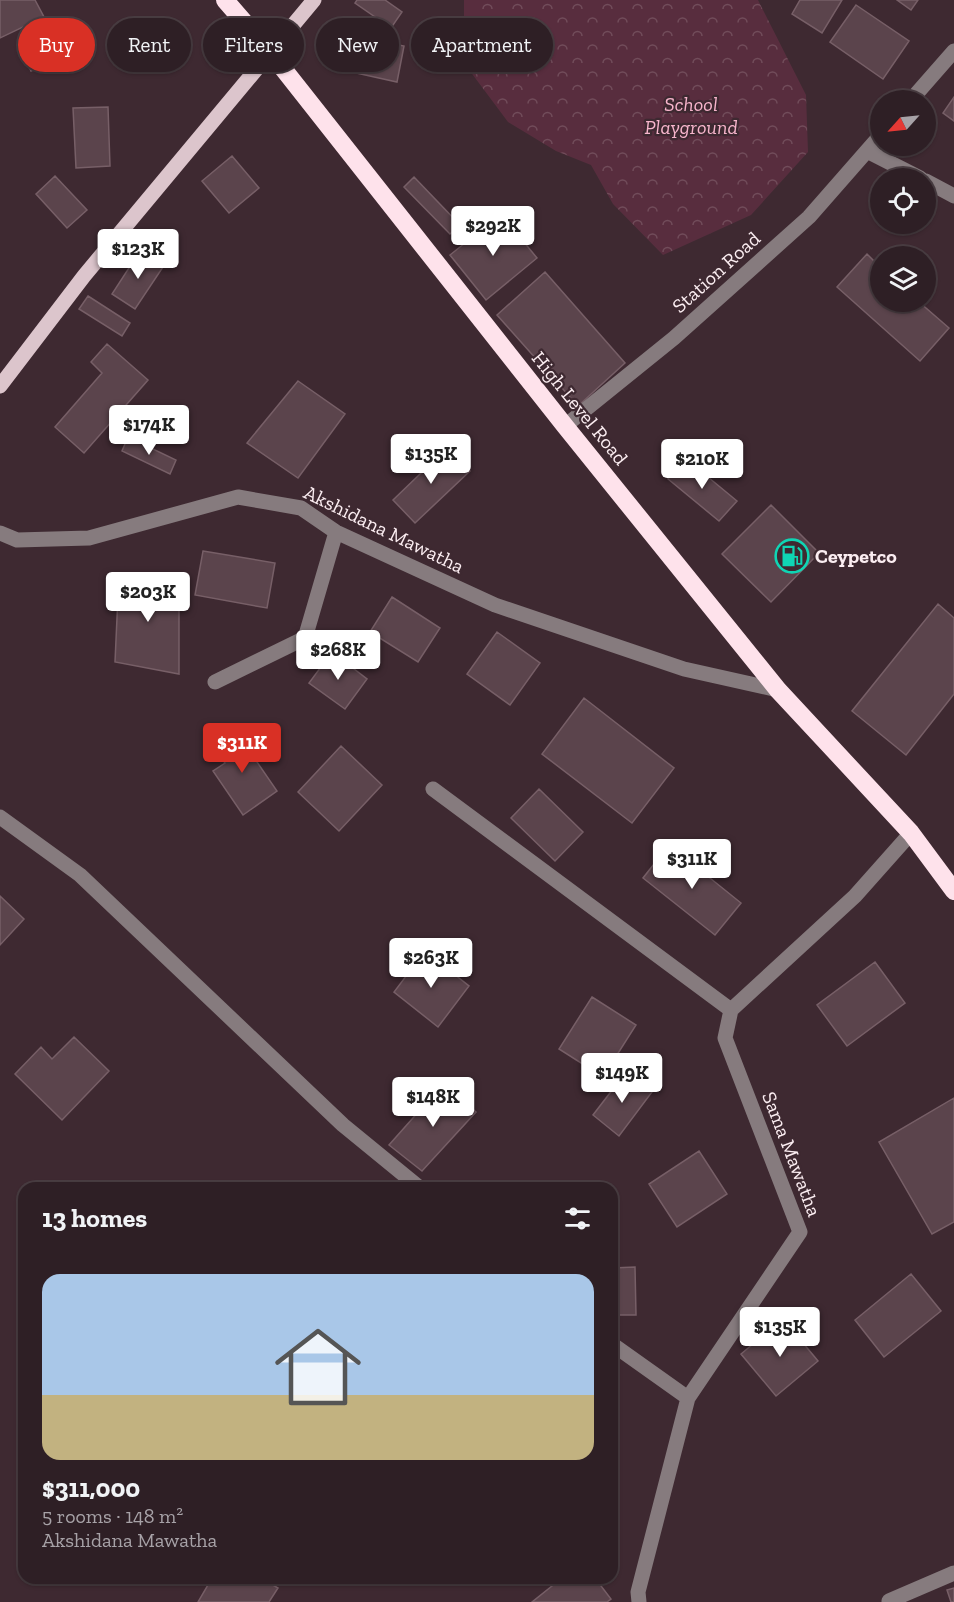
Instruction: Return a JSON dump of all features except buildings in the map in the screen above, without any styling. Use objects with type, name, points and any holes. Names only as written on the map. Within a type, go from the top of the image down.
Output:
[{"type":"highway","name":"High Level Road","points":[[225,0],[241,18]]},
{"type":"highway","name":"High Level Road","points":[[286,72],[565,426],[778,690],[911,833],[954,891]]},
{"type":"main road","points":[[299,18],[314,0]]},
{"type":"main road","points":[[0,386],[84,276],[253,72]]},
{"type":"street","points":[[920,90],[954,51]]},
{"type":"street","name":"Station Road","points":[[565,426],[674,338],[809,217],[870,148]]},
{"type":"street","points":[[867,151],[900,168]]},
{"type":"street","points":[[936,186],[954,196]]},
{"type":"street","name":"Akshidana Mawatha","points":[[0,533],[17,540],[88,538],[238,497],[301,508],[336,532],[495,605],[684,669],[778,690]]},
{"type":"street","points":[[215,682],[304,638],[336,532]]},
{"type":"street","points":[[433,789],[731,1010],[855,896],[911,833]]},
{"type":"street","points":[[0,817],[80,875],[343,1125],[413,1182]]},
{"type":"street","name":"Sama Mawatha","points":[[639,1602],[638,1592],[688,1398],[800,1233],[725,1038],[731,1010]]},
{"type":"street","points":[[618,1348],[688,1398]]},
{"type":"street","points":[[888,1601],[954,1573]]},
{"type":"green space","name":"School Playground","points":[[464,0],[758,0],[806,95],[808,152],[751,215],[663,255],[613,204],[591,165],[556,151],[508,122],[471,72],[553,72],[553,18],[464,18]]},
{"type":"place","name":"Ceypetco","points":[[792,556]]}]
